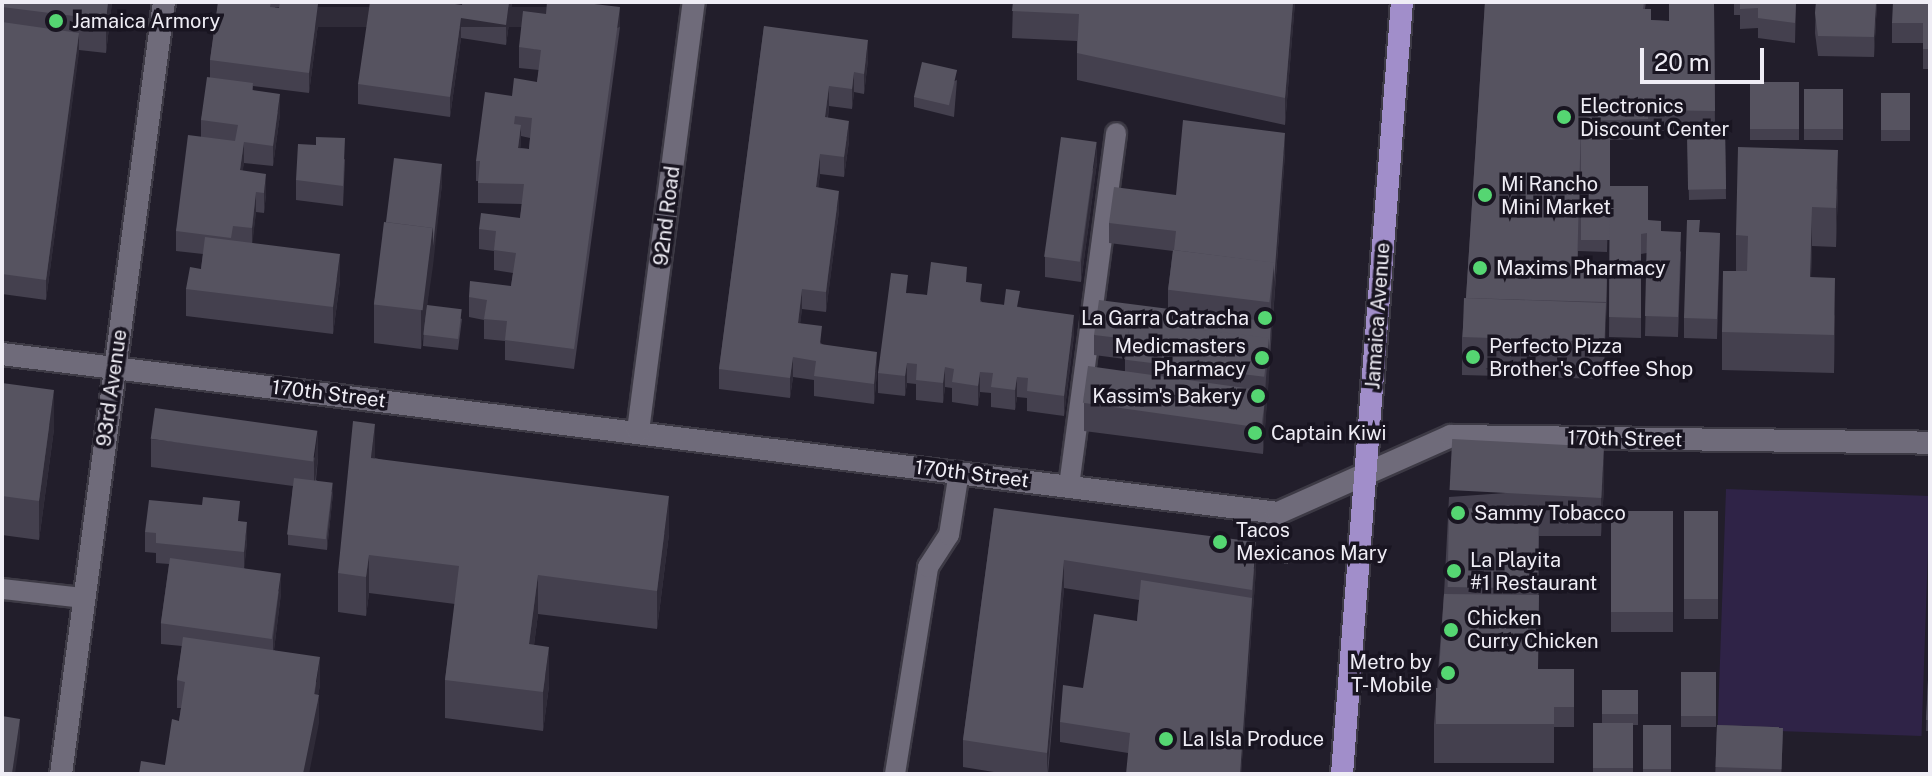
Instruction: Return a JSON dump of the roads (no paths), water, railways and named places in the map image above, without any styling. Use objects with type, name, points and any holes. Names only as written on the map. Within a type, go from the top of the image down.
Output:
[{"type":"main road","name":"Jamaica Avenue","points":[[1342,774],[1402,2]]},
{"type":"street","name":"93rd Avenue","points":[[61,774],[164,2]]},
{"type":"street","name":"92nd Road","points":[[638,431],[694,2]]},
{"type":"street","name":"170th Street","points":[[2,354],[1278,513],[1451,436],[1930,443]]},
{"type":"lane","points":[[1069,486],[1116,133]]},
{"type":"lane","points":[[895,774],[928,567],[949,535],[959,472]]},
{"type":"lane","points":[[2,589],[84,598]]},
{"type":"place","name":"Jamaica Armory","points":[[56,21]]},
{"type":"place","name":"Electronics Discount Center","points":[[1564,117]]},
{"type":"place","name":"Mi Rancho Mini Market","points":[[1485,195]]},
{"type":"place","name":"Maxims Pharmacy","points":[[1480,268]]},
{"type":"place","name":"La Garra Catracha","points":[[1265,318]]},
{"type":"place","name":"Perfecto Pizza Brother's Coffee Shop","points":[[1473,357]]},
{"type":"place","name":"Medicmasters Pharmacy","points":[[1262,358]]},
{"type":"place","name":"Kassim's Bakery","points":[[1258,396]]},
{"type":"place","name":"Captain Kiwi","points":[[1255,433]]},
{"type":"place","name":"Sammy Tobacco","points":[[1458,513]]},
{"type":"place","name":"Tacos Mexicanos Mary","points":[[1220,542]]},
{"type":"place","name":"La Playita #1 Restaurant","points":[[1454,571]]},
{"type":"place","name":"Chicken Curry Chicken","points":[[1451,630]]},
{"type":"place","name":"Metro by T-Mobile","points":[[1448,673]]},
{"type":"place","name":"La Isla Produce","points":[[1166,739]]}]
